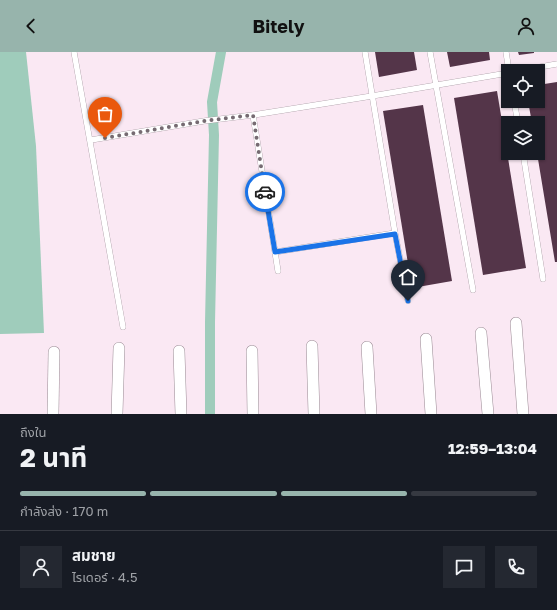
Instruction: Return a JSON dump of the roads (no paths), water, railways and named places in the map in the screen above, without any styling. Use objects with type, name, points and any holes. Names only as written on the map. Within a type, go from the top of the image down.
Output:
[{"type":"street","points":[[516,323],[523,414]]},
{"type":"street","points":[[481,333],[488,414]]},
{"type":"street","points":[[426,339],[431,414]]},
{"type":"street","points":[[312,346],[314,414]]},
{"type":"street","points":[[367,347],[371,414]]},
{"type":"street","points":[[117,414],[120,348]]},
{"type":"street","points":[[179,351],[181,414]]},
{"type":"street","points":[[252,351],[253,414]]},
{"type":"street","points":[[53,414],[54,352]]},
{"type":"lane","points":[[74,52],[91,140],[123,327]]},
{"type":"lane","points":[[365,52],[395,234],[408,301]]},
{"type":"lane","points":[[430,52],[473,290]]},
{"type":"lane","points":[[506,52],[508,64]]},
{"type":"lane","points":[[545,66],[557,64]]},
{"type":"lane","points":[[91,140],[204,121],[253,115],[372,96],[501,73]]},
{"type":"lane","points":[[253,115],[278,271]]},
{"type":"lane","points":[[524,160],[543,279]]},
{"type":"lane","points":[[275,252],[395,234]]},
{"type":"waterway","points":[[210,414],[210,322],[214,135],[212,102],[221,52]]}]
